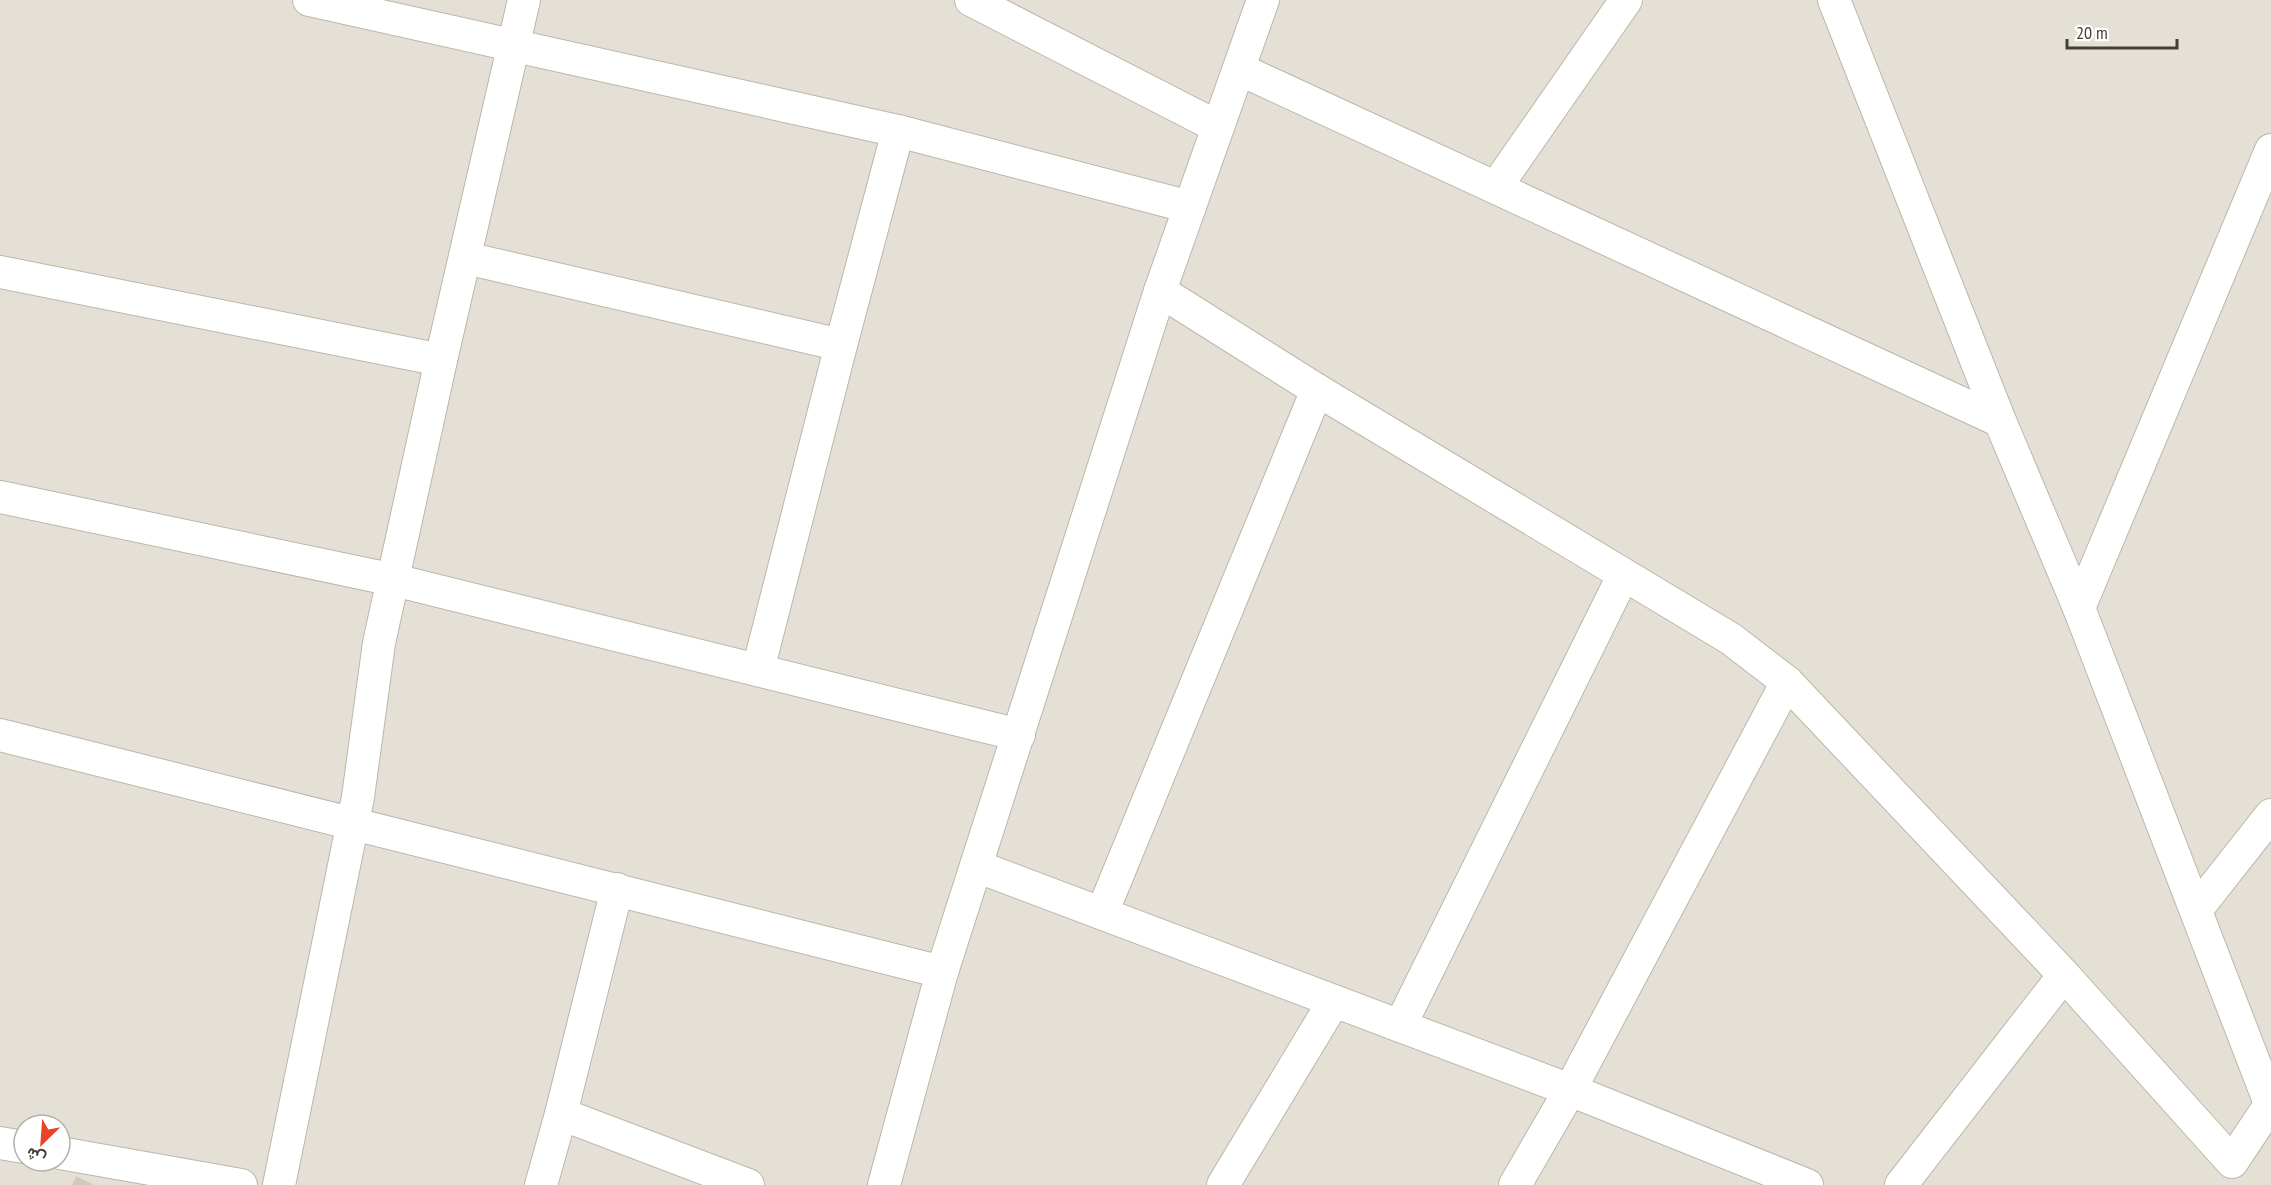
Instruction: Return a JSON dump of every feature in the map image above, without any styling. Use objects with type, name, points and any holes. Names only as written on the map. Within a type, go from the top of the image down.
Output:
[{"type":"street","points":[[309,0],[898,131],[1190,207]]},
{"type":"street","points":[[279,1185],[352,825],[379,643],[441,360],[525,0]]},
{"type":"street","points":[[971,0],[1218,127]]},
{"type":"street","points":[[884,1185],[942,972],[1160,291],[1263,0]]},
{"type":"street","points":[[1496,187],[1626,0]]},
{"type":"street","points":[[1160,291],[1317,390],[1731,639],[1787,682],[2064,975],[2225,1173],[2269,1090],[2196,910],[2079,608],[2000,421],[1834,0]]},
{"type":"street","points":[[1239,69],[2000,421]]},
{"type":"street","points":[[758,670],[898,131]]},
{"type":"street","points":[[2079,608],[2271,150]]},
{"type":"street","points":[[466,258],[841,345]]},
{"type":"street","points":[[0,272],[441,360]]},
{"type":"street","points":[[1102,913],[1317,390]]},
{"type":"street","points":[[0,496],[394,580],[1019,735]]},
{"type":"street","points":[[1400,1026],[1623,576]]},
{"type":"street","points":[[1515,1185],[1570,1090],[1787,682]]},
{"type":"street","points":[[0,735],[942,972]]},
{"type":"street","points":[[2196,910],[2271,815]]},
{"type":"street","points":[[976,866],[1570,1090],[1804,1184]]},
{"type":"street","points":[[541,1185],[617,889]]},
{"type":"street","points":[[1901,1185],[2064,975]]},
{"type":"street","points":[[1224,1185],[1335,1001]]},
{"type":"street","points":[[561,1114],[748,1185]]},
{"type":"street","points":[[72,1155],[241,1185]]},
{"type":"shaded area","points":[[0,0],[2271,0],[2271,1185],[0,1185]]},
{"type":"building","points":[[76,1176],[94,1185],[72,1185]]}]
